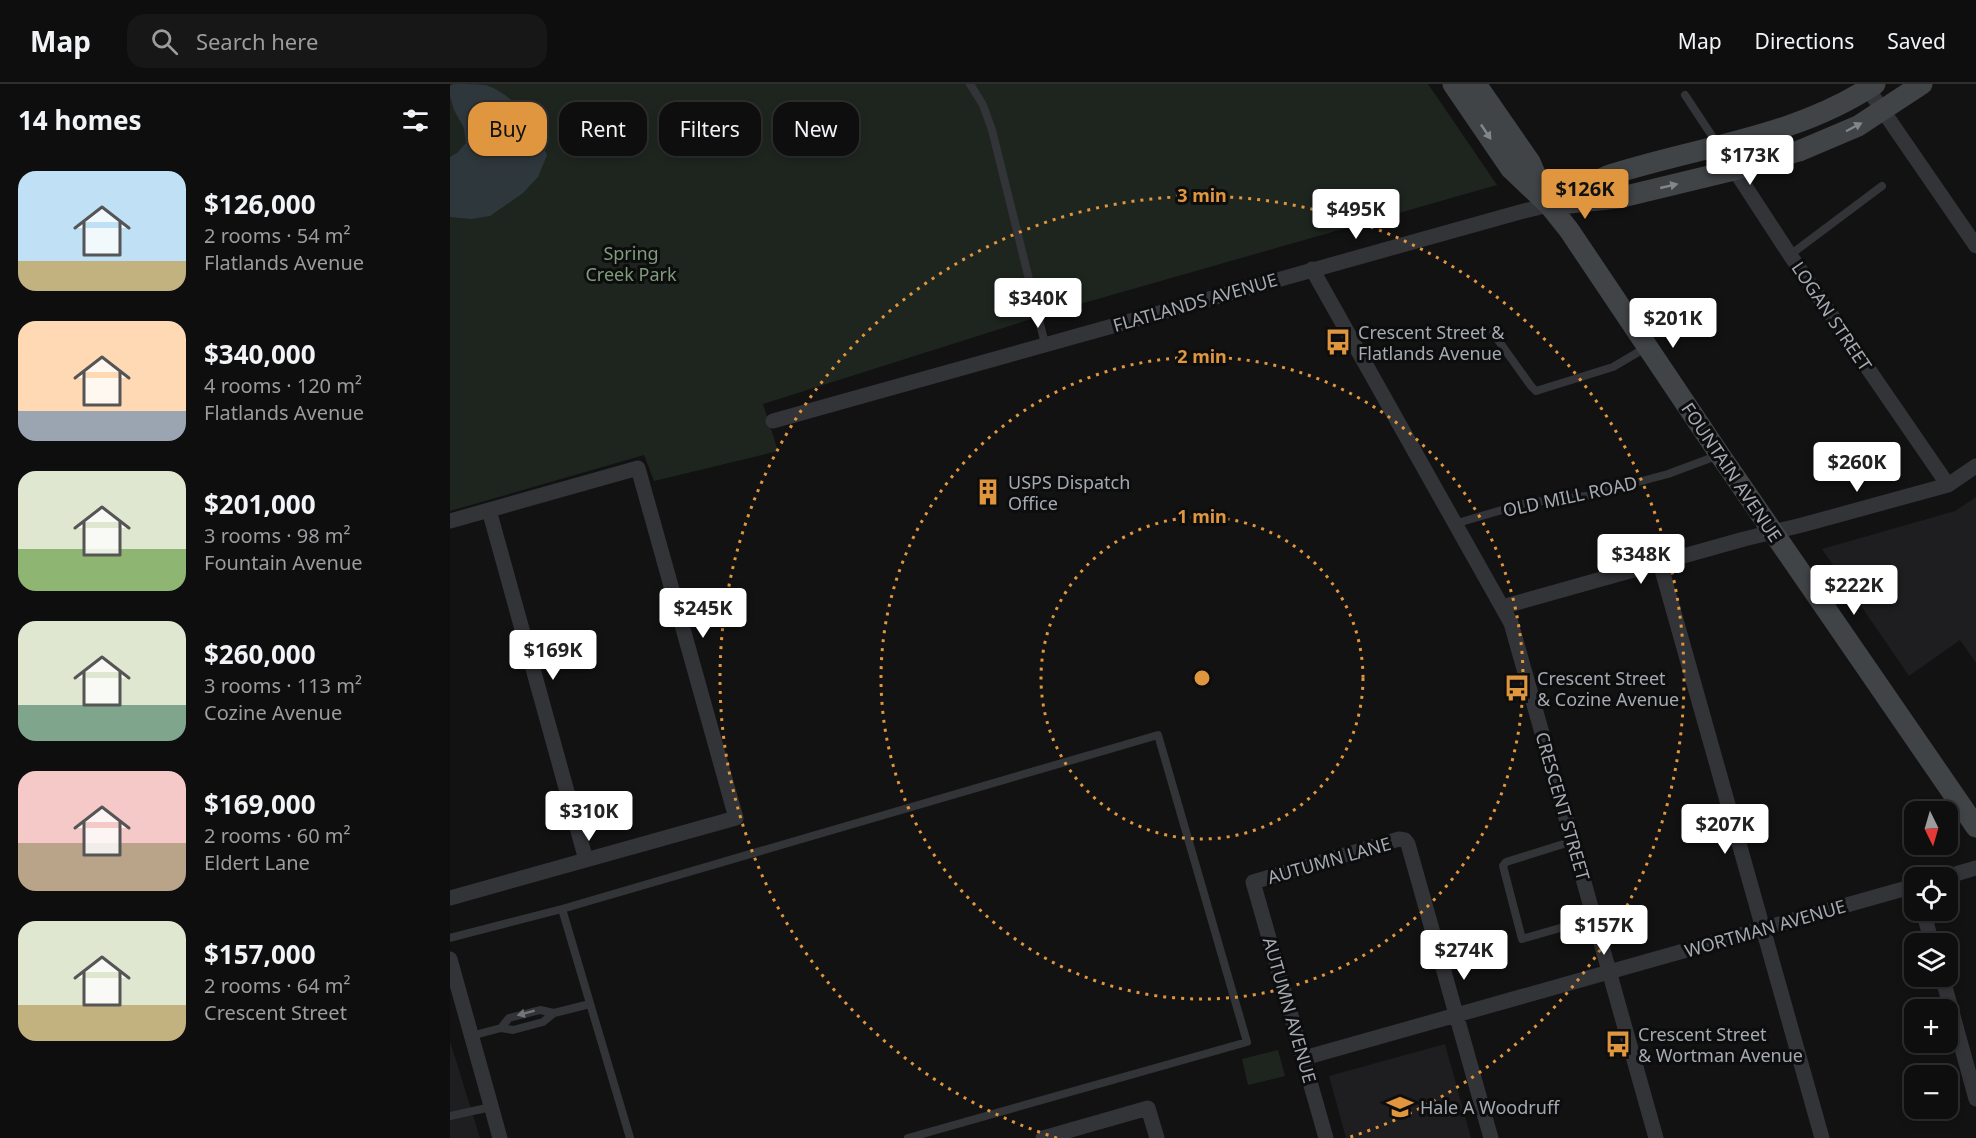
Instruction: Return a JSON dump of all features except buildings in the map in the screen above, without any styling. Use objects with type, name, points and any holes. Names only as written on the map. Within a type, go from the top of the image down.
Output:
[{"type":"main road","name":"FOUNTAIN AVENUE","points":[[1453,84],[1511,169],[1549,205]]},
{"type":"main road","name":"FOUNTAIN AVENUE","points":[[1476,84],[1530,162],[1549,205],[1648,346],[1719,455],[1976,827]]},
{"type":"main road","name":"FLATLANDS AVENUE","points":[[1549,205],[1618,198],[1734,170],[1824,142],[1858,126],[1922,84]]},
{"type":"main road","name":"FLATLANDS AVENUE","points":[[1549,205],[1611,175],[1808,120],[1842,104],[1871,86]]},
{"type":"street","points":[[1871,86],[1883,111],[1976,246]]},
{"type":"street","name":"LOGAN STREET","points":[[1719,146],[1790,255],[1948,485]]},
{"type":"street","name":"FLATLANDS AVENUE","points":[[773,421],[1311,269],[1549,205]]},
{"type":"street","name":"CRESCENT STREET","points":[[1311,269],[1511,623],[1656,1138]]},
{"type":"street","points":[[1502,607],[1948,485],[1976,466]]},
{"type":"street","points":[[450,521],[638,468],[736,818],[450,898]]},
{"type":"street","points":[[489,510],[586,860]]},
{"type":"street","points":[[1660,563],[1822,1138]]},
{"type":"street","name":"AUTUMN LANE","points":[[1253,882],[1399,839],[1405,840],[1457,1015]]},
{"type":"street","points":[[1958,873],[1976,868]]},
{"type":"street","name":"AUTUMN AVENUE","points":[[1253,882],[1326,1138]]},
{"type":"street","name":"WORTMAN AVENUE","points":[[1304,1058],[1904,889]]},
{"type":"street","points":[[450,959],[500,1138]]},
{"type":"street","points":[[1945,987],[1976,1099]]},
{"type":"street","points":[[1457,1015],[1491,1138]]},
{"type":"street","points":[[1043,1138],[1148,1108],[1157,1138]]},
{"type":"lane","points":[[970,84],[983,105],[992,130],[1045,344]]},
{"type":"lane","points":[[1685,94],[1719,146]]},
{"type":"lane","points":[[1790,255],[1882,186]]},
{"type":"lane","points":[[1493,333],[1536,391],[1613,367],[1648,346]]},
{"type":"lane","name":"OLD MILL ROAD","points":[[1454,524],[1526,503],[1586,496],[1668,474],[1719,455]]},
{"type":"lane","points":[[450,938],[562,909],[1158,735],[1247,1041],[908,1138]]},
{"type":"lane","points":[[1573,841],[1506,862],[1503,866],[1522,939],[1595,918]]},
{"type":"lane","points":[[562,909],[630,1138]]},
{"type":"lane","points":[[471,1036],[501,1028],[513,1030],[543,1022],[554,1013],[590,1004]]},
{"type":"lane","points":[[501,1028],[509,1018],[540,1010],[554,1013]]},
{"type":"lane","points":[[450,1116],[491,1107]]},
{"type":"shaded area","points":[[453,84],[486,85],[513,102],[468,102],[468,156],[547,156],[538,177],[523,193],[490,216],[471,219],[450,217],[450,157],[466,143],[464,128],[454,110],[450,96],[450,86]]},
{"type":"shaded area","points":[[1976,497],[1976,663],[1960,640],[1909,676],[1822,549],[1955,511]]},
{"type":"shaded area","points":[[450,1041],[480,1138],[450,1138]]},
{"type":"shaded area","name":"Hale A Woodruff","points":[[1445,1044],[1471,1138],[1346,1138],[1329,1076]]},
{"type":"green space","name":"Spring Creek Park","points":[[450,84],[1428,84],[1497,185],[1066,308],[763,404],[778,451],[654,481],[644,455],[450,511]]},
{"type":"green space","points":[[1278,1050],[1285,1076],[1248,1085],[1242,1059]]},
{"type":"place","name":"Crescent Street & Flatlands Avenue","points":[[1338,342]]},
{"type":"place","name":"USPS Dispatch Office","points":[[988,492]]},
{"type":"place","name":"Crescent Street & Cozine Avenue","points":[[1517,688]]},
{"type":"place","name":"Crescent Street & Wortman Avenue","points":[[1618,1044]]},
{"type":"place","name":"Hale A Woodruff","points":[[1400,1107]]}]
